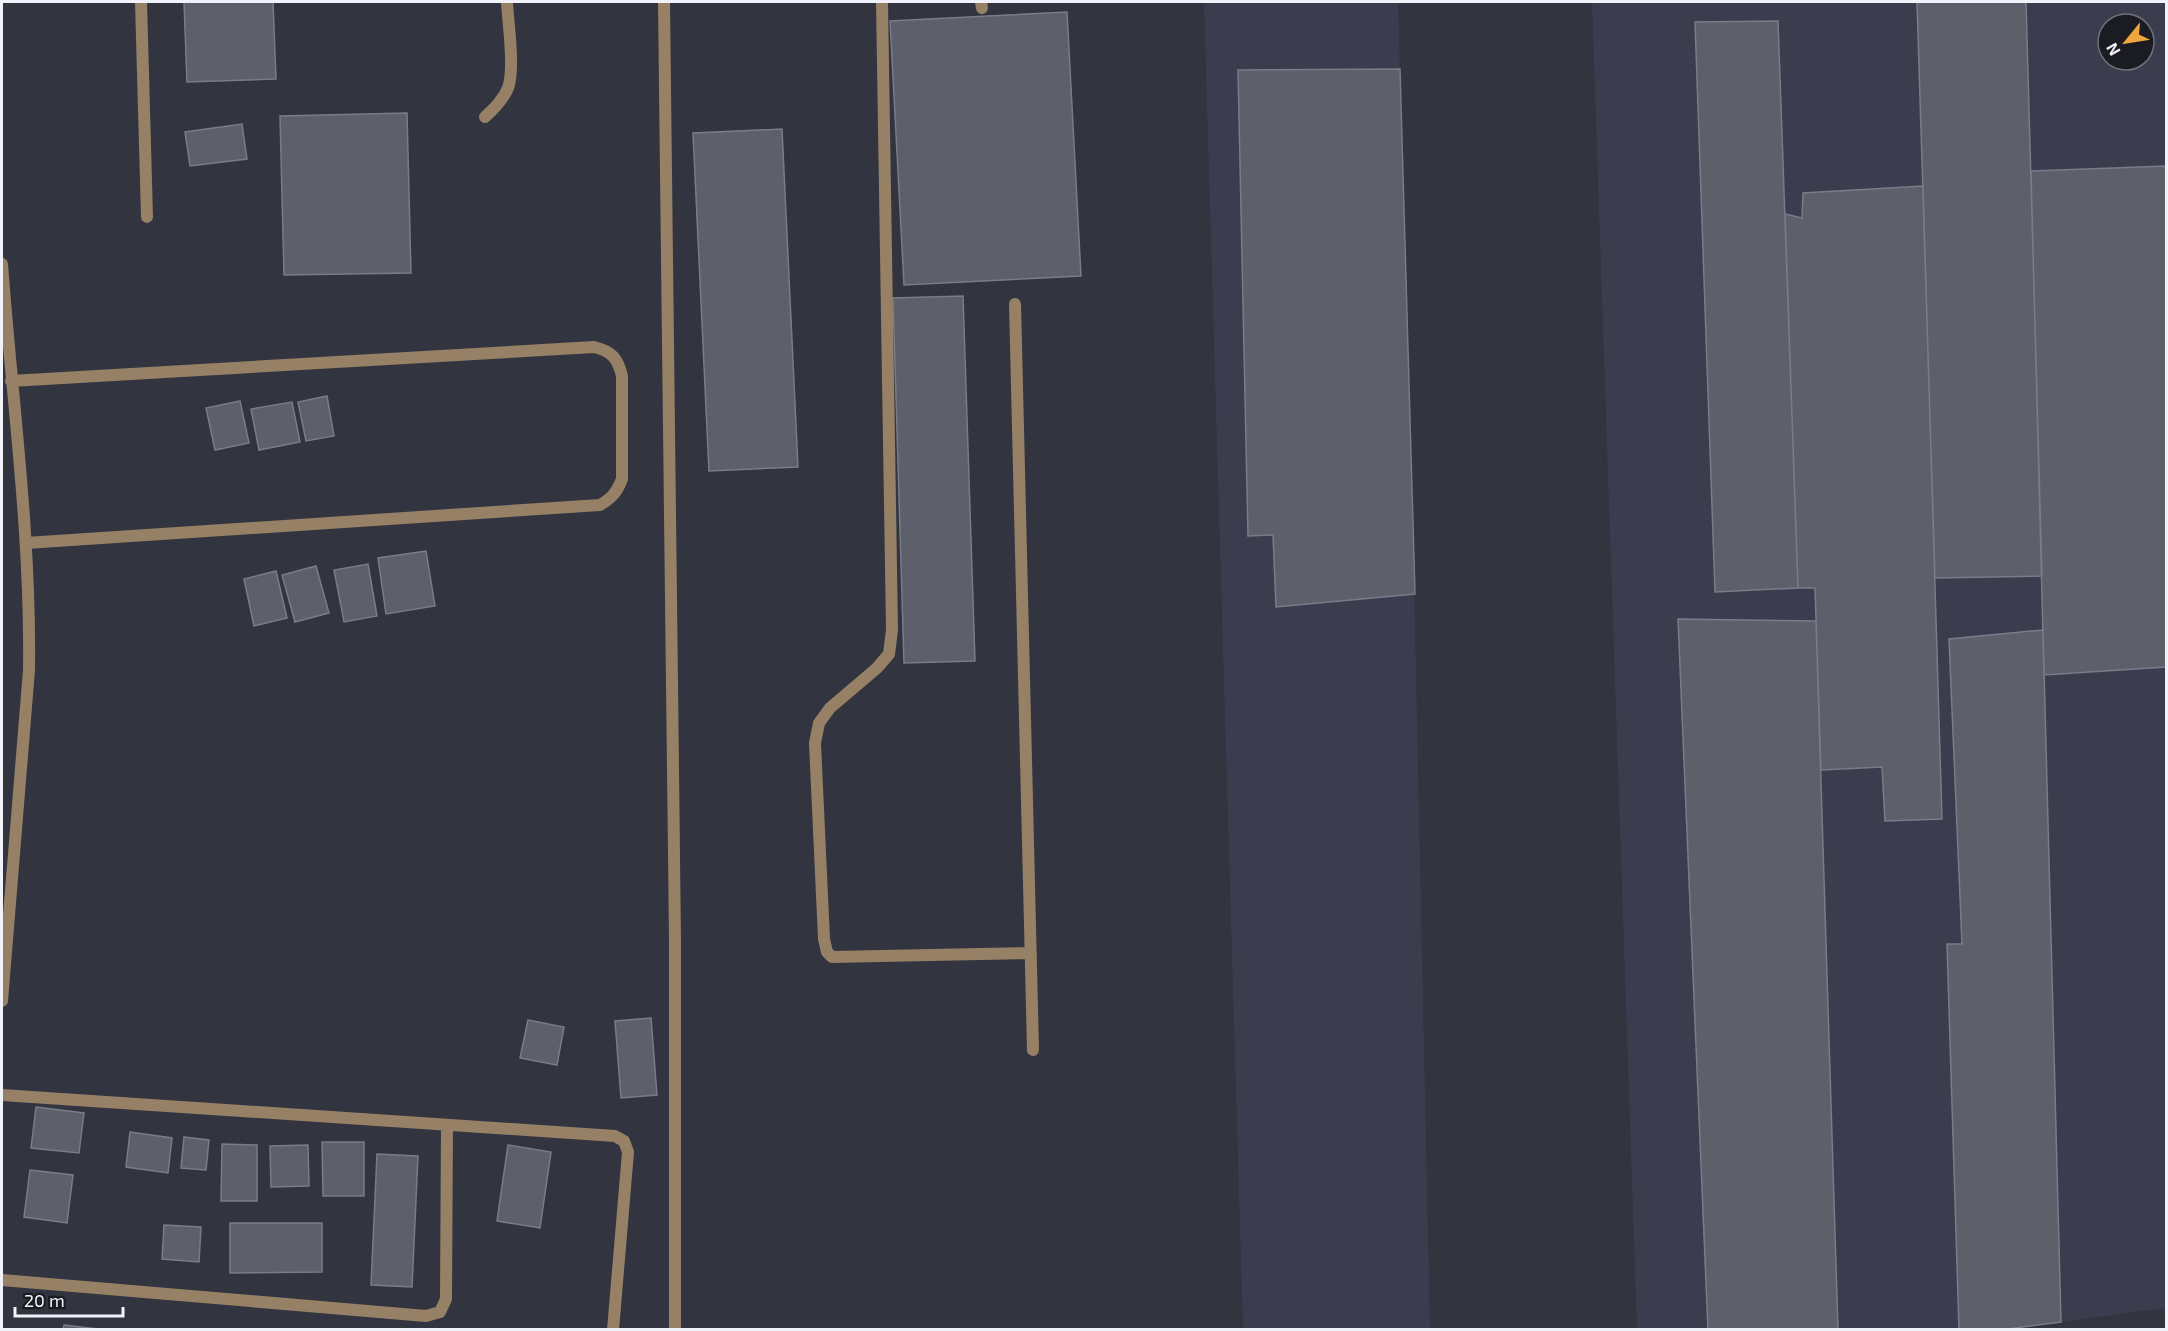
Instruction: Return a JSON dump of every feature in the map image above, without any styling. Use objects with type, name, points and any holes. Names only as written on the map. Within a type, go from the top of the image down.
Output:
[{"type":"street","points":[[141,2],[147,217]]},
{"type":"street","points":[[484,117],[496,107],[509,86],[511,72],[507,2]]},
{"type":"street","points":[[664,2],[675,940],[675,1329]]},
{"type":"street","points":[[882,2],[892,630],[889,654],[877,668],[830,708],[819,723],[815,743],[824,939],[827,952],[832,957],[1031,953]]},
{"type":"street","points":[[2,264],[26,543],[30,622],[29,670],[2,1001]]},
{"type":"street","points":[[1015,304],[1033,1050]]},
{"type":"street","points":[[11,381],[594,348],[612,354],[619,363],[622,376],[621,479],[617,491],[610,500],[600,505],[26,543]]},
{"type":"street","points":[[2,1095],[615,1136],[624,1141],[628,1152],[613,1329]]},
{"type":"street","points":[[2,1280],[426,1316],[440,1312],[446,1299],[447,1125]]},
{"type":"shaded area","points":[[1204,2],[1398,2],[1413,536],[1430,1329],[1243,1329]]},
{"type":"shaded area","points":[[1592,2],[2166,2],[2166,1308],[2000,1330],[1637,1329]]},
{"type":"building","points":[[184,2],[273,2],[276,79],[187,82]]},
{"type":"building","points":[[1917,2],[2026,2],[2042,576],[1935,578]]},
{"type":"building","points":[[1067,12],[1081,276],[904,285],[890,21]]},
{"type":"building","points":[[1778,21],[1798,588],[1715,592],[1695,22]]},
{"type":"building","points":[[1400,69],[1415,594],[1276,607],[1273,535],[1248,536],[1238,70]]},
{"type":"building","points":[[407,113],[411,273],[284,275],[280,116]]},
{"type":"building","points":[[242,124],[247,159],[190,166],[185,132]]},
{"type":"building","points":[[782,129],[798,467],[709,471],[693,133]]},
{"type":"building","points":[[2166,166],[2166,667],[2044,675],[2031,171]]},
{"type":"building","points":[[1923,186],[1942,819],[1885,821],[1882,767],[1821,770],[1815,588],[1798,588],[1785,214],[1802,218],[1803,193]]},
{"type":"building","points":[[963,296],[975,661],[904,663],[893,298]]},
{"type":"building","points":[[327,396],[334,436],[306,441],[298,402]]},
{"type":"building","points":[[240,401],[249,443],[215,450],[206,408]]},
{"type":"building","points":[[292,402],[300,442],[259,450],[251,409]]},
{"type":"building","points":[[426,551],[435,606],[386,614],[378,558]]},
{"type":"building","points":[[368,564],[377,616],[344,622],[334,570]]},
{"type":"building","points":[[316,566],[329,613],[295,622],[282,575]]},
{"type":"building","points":[[276,571],[287,618],[254,626],[244,579]]},
{"type":"building","points":[[1678,619],[1816,621],[1838,1329],[1708,1330]]},
{"type":"building","points":[[2043,630],[2061,1322],[2000,1330],[1959,1330],[1947,944],[1962,944],[1949,639]]},
{"type":"building","points":[[651,1018],[657,1095],[621,1098],[615,1021]]},
{"type":"building","points":[[528,1020],[564,1027],[557,1065],[520,1058]]},
{"type":"building","points":[[36,1107],[84,1113],[79,1153],[31,1148]]},
{"type":"building","points":[[130,1132],[172,1138],[168,1173],[126,1167]]},
{"type":"building","points":[[184,1137],[209,1140],[206,1170],[181,1168]]},
{"type":"building","points":[[322,1142],[364,1142],[364,1196],[323,1196]]},
{"type":"building","points":[[222,1144],[257,1145],[257,1201],[221,1201]]},
{"type":"building","points":[[308,1145],[309,1186],[271,1187],[270,1146]]},
{"type":"building","points":[[508,1145],[551,1152],[540,1228],[497,1221]]},
{"type":"building","points":[[377,1154],[418,1156],[412,1287],[371,1285]]},
{"type":"building","points":[[30,1170],[73,1175],[67,1223],[24,1217]]},
{"type":"building","points":[[230,1223],[322,1223],[322,1272],[230,1273]]},
{"type":"building","points":[[164,1225],[201,1227],[199,1262],[162,1259]]},
{"type":"building","points":[[64,1325],[107,1330],[63,1330]]}]
